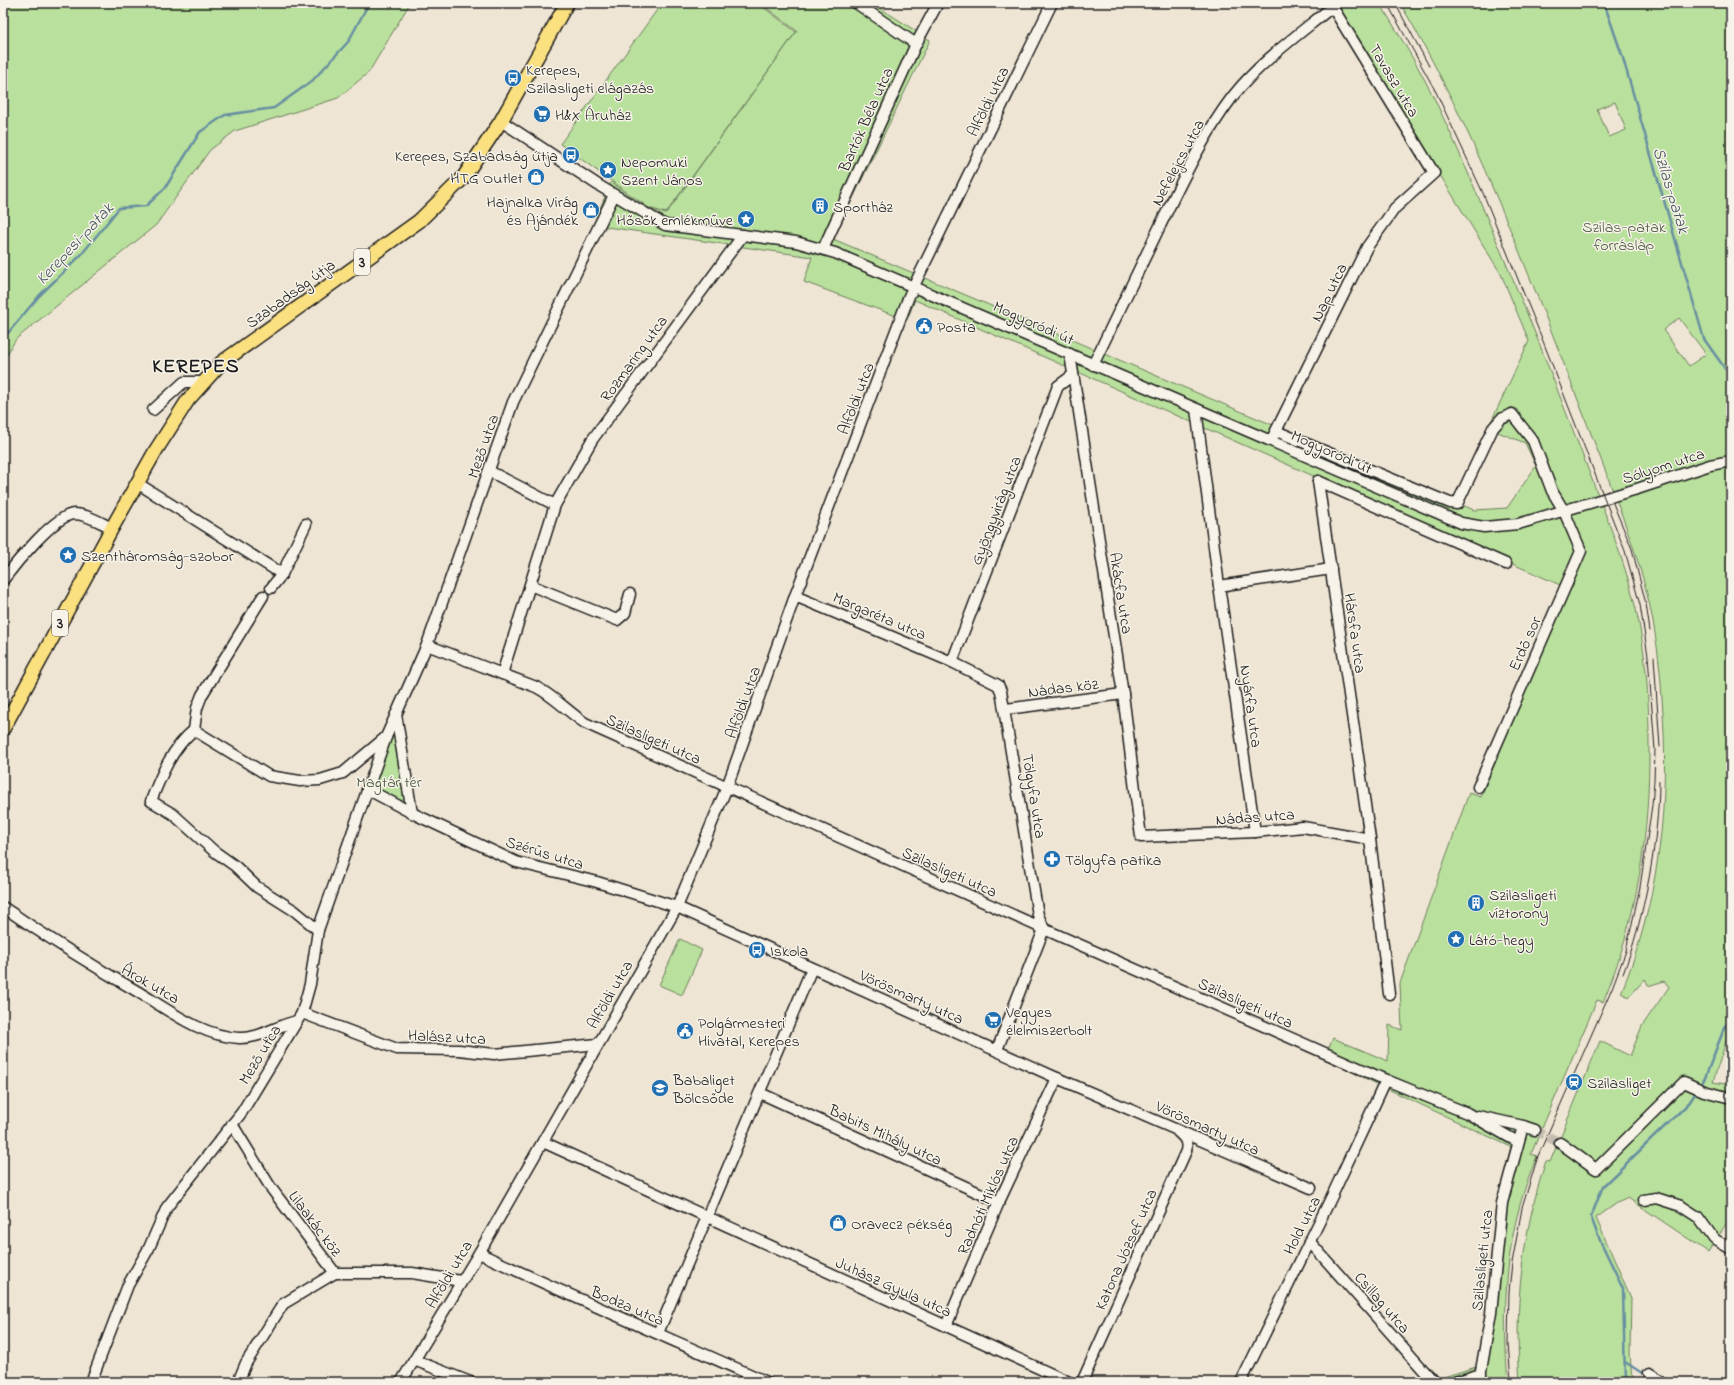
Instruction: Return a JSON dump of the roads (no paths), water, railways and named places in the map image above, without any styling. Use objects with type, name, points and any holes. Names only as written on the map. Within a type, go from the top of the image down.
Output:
[{"type":"main road","name":"Szabadság útja","points":[[3,729],[112,528],[171,424],[188,400],[202,382],[221,363],[419,221],[463,178],[501,121],[567,3]]},
{"type":"street","points":[[856,3],[916,44]]},
{"type":"street","name":"Bartók Béla utca","points":[[823,249],[916,44],[938,3]]},
{"type":"street","name":"Alföldi utca","points":[[401,1382],[479,1253],[677,908],[727,787],[796,596],[914,286],[1052,3]]},
{"type":"street","name":"Tavasz utca","points":[[1331,5],[1434,173]]},
{"type":"street","name":"Nefelejcs utca","points":[[1093,365],[1199,148],[1215,123],[1233,96],[1265,62],[1331,5]]},
{"type":"street","name":"Mogyoródi út","points":[[501,121],[614,195],[665,225],[796,242],[823,249],[914,286],[1460,523],[1474,526],[1496,527],[1518,524],[1606,499]]},
{"type":"street","name":"Nap utca","points":[[1271,440],[1367,247],[1395,208],[1434,173]]},
{"type":"street","name":"Mező utca","points":[[91,1382],[128,1286],[149,1248],[167,1207],[246,1106],[299,1017],[310,984],[318,930],[367,789],[386,736],[427,645],[513,402],[614,195]]},
{"type":"street","name":"Rozmaring utca","points":[[502,674],[556,505],[592,440],[743,235]]},
{"type":"street","name":"Akácfa utca","points":[[1070,354],[1123,694],[1141,837]]},
{"type":"street","name":"Gyöngyvirág utca","points":[[952,662],[1058,386],[1073,375]]},
{"type":"street","points":[[153,410],[184,382],[202,382]]},
{"type":"street","name":"Nyárfa utca","points":[[1196,409],[1219,586],[1255,832]]},
{"type":"street","name":"Mogyoródi út","points":[[1276,431],[1450,503],[1457,504],[1493,428],[1501,419],[1512,414],[1533,441],[1552,491],[1564,511]]},
{"type":"street","name":"Sólyom utca","points":[[1606,499],[1710,465],[1731,462]]},
{"type":"street","points":[[489,471],[556,505]]},
{"type":"street","name":"Hársfa utca","points":[[1389,994],[1370,839],[1318,481],[1506,564]]},
{"type":"street","points":[[137,484],[282,574]]},
{"type":"street","name":"Erdő sor","points":[[1478,787],[1581,551],[1564,511]]},
{"type":"street","points":[[3,580],[52,525],[67,515],[76,514],[87,516],[112,528]]},
{"type":"street","points":[[271,588],[282,574],[306,524]]},
{"type":"street","points":[[1219,586],[1331,569]]},
{"type":"street","points":[[530,585],[617,620],[625,613],[630,594]]},
{"type":"street","points":[[263,596],[202,695],[197,708],[194,730],[185,738],[169,760],[151,801],[173,814],[214,851],[235,866],[257,887],[295,912],[318,930]]},
{"type":"street","name":"Margaréta utca","points":[[796,596],[952,662]]},
{"type":"street","name":"Szilasligeti utca","points":[[427,645],[536,686],[547,692],[570,714],[585,723],[1044,929],[1386,1080],[1467,1113],[1518,1142]]},
{"type":"street","name":"Tölgyfa utca","points":[[952,662],[998,685],[1002,691],[1038,915],[1044,929]]},
{"type":"street","name":"Nádas köz","points":[[1006,709],[1123,694]]},
{"type":"street","points":[[396,714],[412,813]]},
{"type":"street","points":[[194,730],[269,776],[300,781],[320,780],[343,772],[386,736]]},
{"type":"street","name":"Szérűs utca","points":[[367,789],[412,813],[516,862],[597,882],[677,908]]},
{"type":"street","name":"Nádas utca","points":[[1141,837],[1255,832],[1303,827],[1370,839]]},
{"type":"street","name":"Árok utca","points":[[3,907],[67,950],[202,1029],[229,1037],[241,1038],[262,1034],[299,1017]]},
{"type":"street","name":"Vörösmarty utca","points":[[677,908],[1057,1078],[1311,1188]]},
{"type":"street","points":[[997,1050],[1044,929]]},
{"type":"street","points":[[658,1333],[812,968]]},
{"type":"street","name":"Halász utca","points":[[299,1017],[397,1049],[459,1050],[494,1054],[598,1044]]},
{"type":"street","name":"Radnóti Miklós utca","points":[[946,1326],[1000,1202],[1057,1078]]},
{"type":"street","name":"Hold utca","points":[[1241,1382],[1386,1080]]},
{"type":"street","points":[[1560,1143],[1596,1169],[1684,1082],[1704,1091],[1731,1098]]},
{"type":"street","name":"Babits Mihály utca","points":[[760,1093],[1000,1202]]},
{"type":"street","name":"Szilasligeti utca","points":[[1467,1113],[1535,1130]]},
{"type":"street","name":"Lilaakác köz","points":[[232,1124],[271,1188],[335,1273],[412,1273],[461,1281]]},
{"type":"street","name":"Szilasligeti utca","points":[[1480,1378],[1491,1314],[1502,1203],[1523,1126]]},
{"type":"street","name":"Katona József utca","points":[[1082,1382],[1186,1151],[1187,1144],[1184,1138],[1176,1130]]},
{"type":"street","name":"Juhász Gyula utca","points":[[543,1142],[1069,1382]]},
{"type":"street","points":[[1644,1200],[1652,1198],[1672,1202],[1690,1211],[1698,1217],[1714,1239],[1731,1249]]},
{"type":"street","name":"Csillag utca","points":[[1309,1241],[1434,1382]]},
{"type":"street","name":"Bodza utca","points":[[479,1253],[581,1301],[658,1333],[767,1382]]},
{"type":"street","points":[[238,1382],[246,1363],[283,1304],[335,1273]]},
{"type":"street","points":[[414,1360],[470,1382]]},
{"type":"street","points":[[1648,1373],[1663,1382]]},
{"type":"street","points":[[1455,1382],[1480,1378]]},
{"type":"waterway","name":"Kerepesi-patak","points":[[8,333],[39,296],[81,255],[119,208],[146,206],[165,188],[200,132],[225,115],[274,108],[312,81],[348,42],[369,3]]},
{"type":"waterway","name":"Szilas-patak","points":[[1604,3],[1622,55],[1704,339],[1731,377]]},
{"type":"waterway","points":[[1700,1086],[1705,1078],[1725,1026],[1731,1021]]},
{"type":"waterway","points":[[1625,1382],[1623,1288],[1598,1236],[1591,1217],[1603,1186],[1689,1103],[1697,1091]]},
{"type":"waterway","points":[[1625,1362],[1645,1375]]},
{"type":"tunnel","points":[[1535,1130],[1560,1143]]},
{"type":"tram line","points":[[1387,3],[1436,92],[1483,193],[1541,336],[1625,551],[1640,605],[1648,656],[1655,750],[1654,781],[1640,887],[1626,951],[1612,988],[1538,1156],[1522,1208],[1512,1263],[1509,1291],[1508,1343],[1511,1382]]},
{"type":"tram line","points":[[1395,3],[1429,66]]},
{"type":"tram line","points":[[1612,501],[1632,549],[1646,604],[1650,631]]},
{"type":"tram line","points":[[1654,657],[1660,747]]},
{"type":"tram line","points":[[1623,974],[1631,953],[1649,879],[1656,828],[1659,781]]},
{"type":"place","name":"Kerepes, Szilasligeti elágazás","points":[[513,78]]},
{"type":"place","name":"H&X Áruház","points":[[542,114]]},
{"type":"place","name":"Kerepes, Szabadság útja","points":[[571,155]]},
{"type":"place","name":"Nepomuki Szent János","points":[[608,170]]},
{"type":"place","name":"HTG Outlet","points":[[536,177]]},
{"type":"place","name":"Sportház","points":[[820,206]]},
{"type":"place","name":"Hajnalka Virág és Ajándék","points":[[591,210]]},
{"type":"place","name":"Hősők emlékműve","points":[[746,219]]},
{"type":"place","name":"Posta","points":[[924,326]]},
{"type":"place","name":"Szentháromság-szobor","points":[[68,555]]},
{"type":"place","name":"Tölgyfa patika","points":[[1052,859]]},
{"type":"place","name":"Szilasligeti víztorony","points":[[1476,903]]},
{"type":"place","name":"Látó-hegy","points":[[1456,939]]},
{"type":"place","name":"Iskola","points":[[757,950]]},
{"type":"place","name":"Vegyes élelmiszerbolt","points":[[993,1020]]},
{"type":"place","name":"Polgármesteri Hivatal, Kerepes","points":[[685,1031]]},
{"type":"place","name":"Szilasliget","points":[[1574,1082]]},
{"type":"place","name":"Babaliget Bölcsőde","points":[[660,1088]]},
{"type":"place","name":"Oravecz pékség","points":[[838,1223]]},
{"type":"district","name":"KEREPES","points":[[196,365]]},
{"type":"park label","name":"Szilas-patak forrásláp","points":[[1624,235]]},
{"type":"park label","name":"Magtár tér","points":[[389,781]]}]
